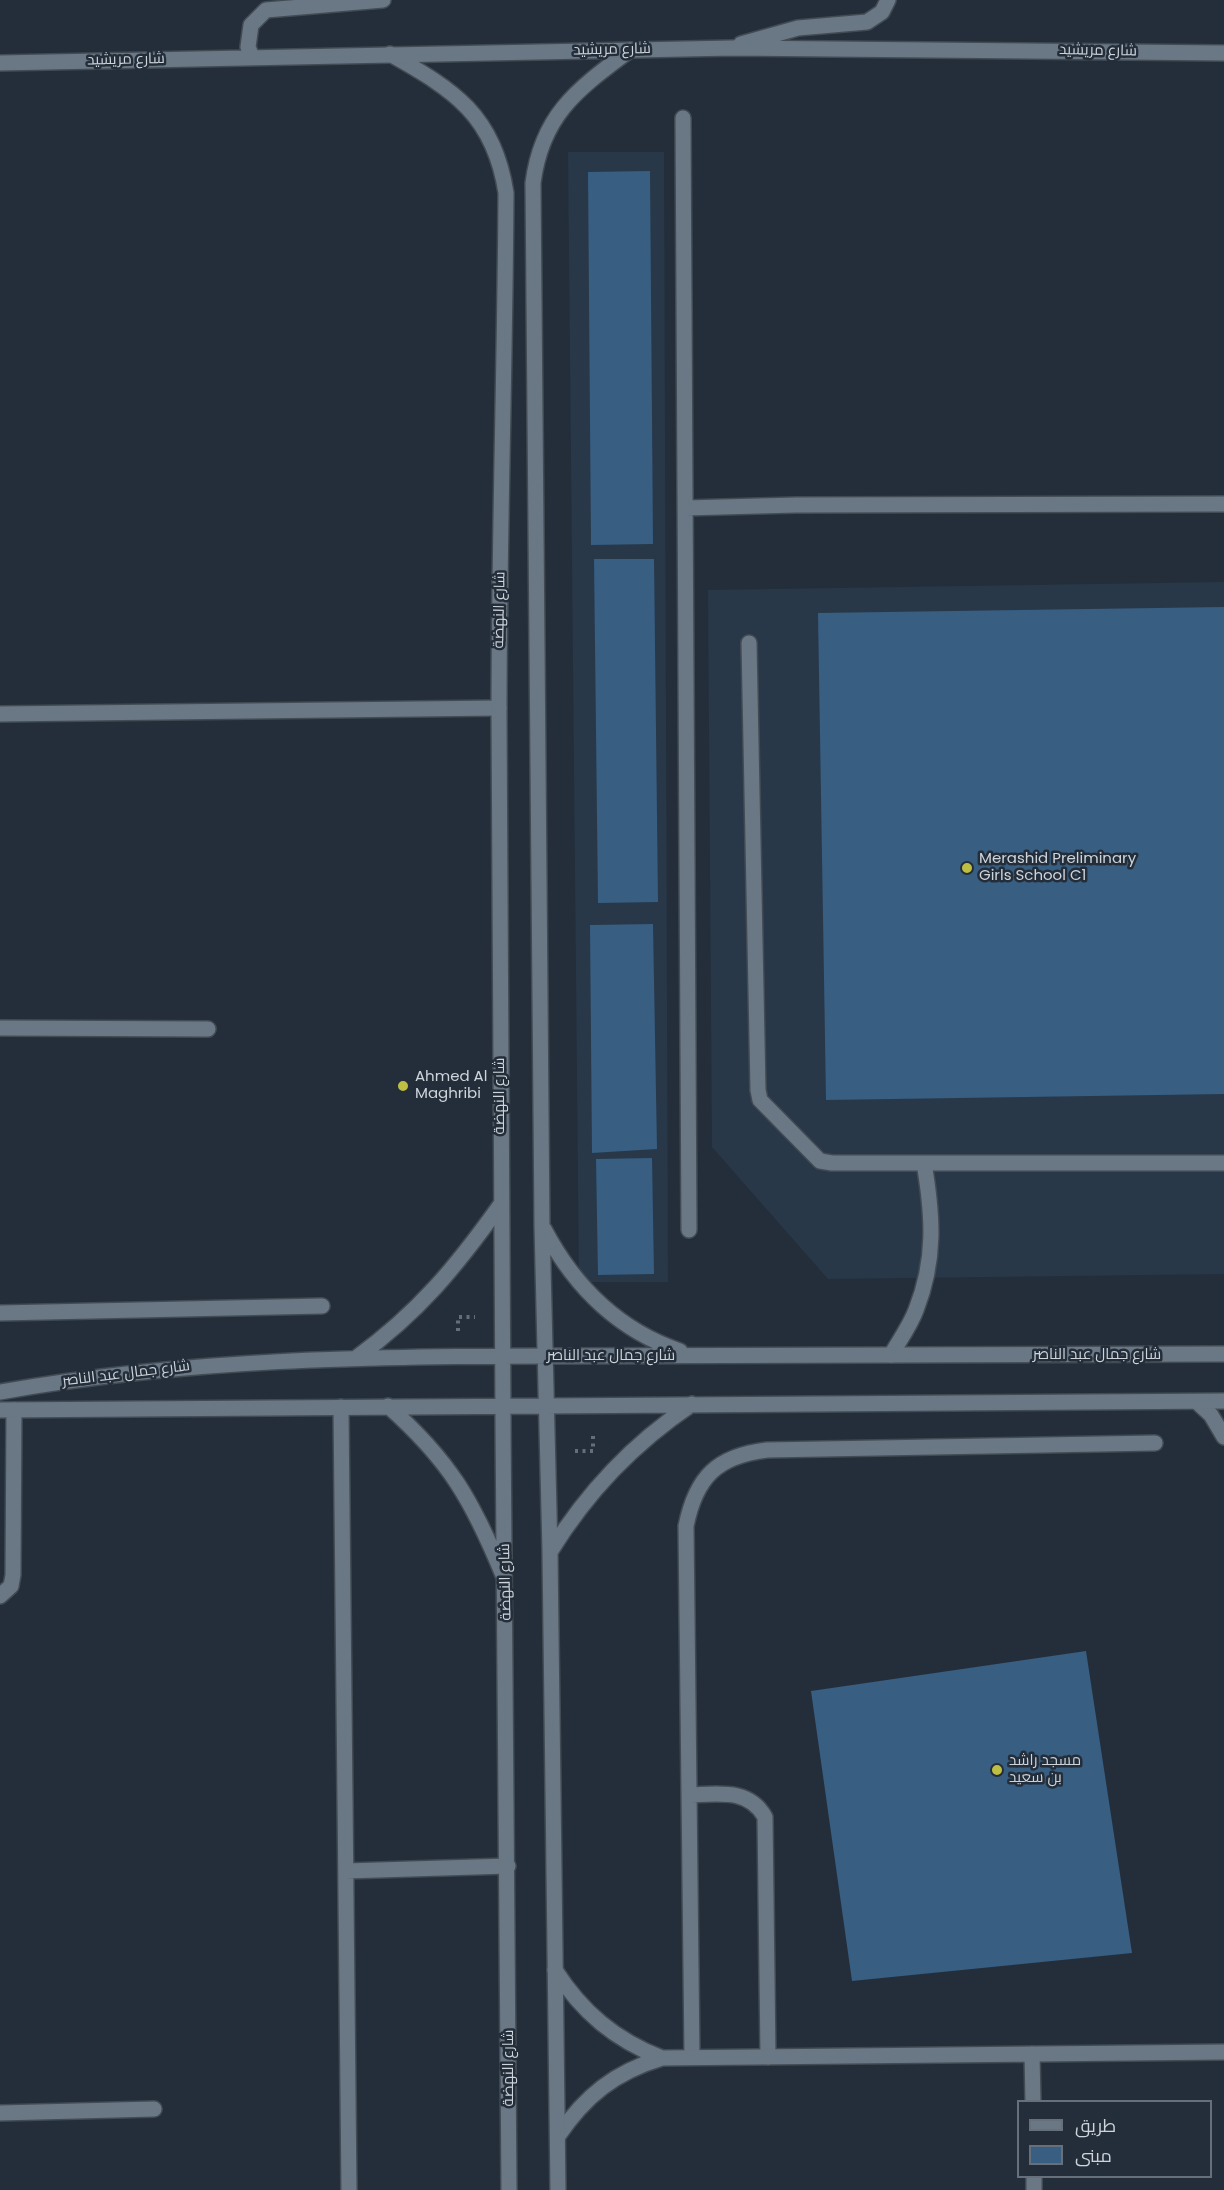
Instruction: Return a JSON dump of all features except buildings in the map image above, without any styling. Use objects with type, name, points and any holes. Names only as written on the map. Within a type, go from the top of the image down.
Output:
[{"type":"street","points":[[252,57],[248,47],[250,25],[266,10],[383,0]]},
{"type":"street","points":[[733,48],[765,36],[798,28],[867,22],[882,12],[888,0]]},
{"type":"street","name":"شارع مريشيد","points":[[0,63],[733,48],[1224,52]]},
{"type":"street","points":[[558,2190],[550,1552],[542,1226],[533,183],[541,144],[560,109],[574,93],[630,50]]},
{"type":"street","name":"شارع النهضة","points":[[390,54],[437,81],[472,110],[486,129],[503,171],[506,193],[499,708],[501,1355],[507,1584],[509,2190]]},
{"type":"street","points":[[683,118],[689,1230]]},
{"type":"street","points":[[685,508],[808,505],[1224,504]]},
{"type":"street","points":[[749,643],[760,1100],[820,1161],[832,1163],[1224,1163]]},
{"type":"street","points":[[0,714],[499,708]]},
{"type":"street","points":[[0,1028],[208,1029]]},
{"type":"street","points":[[891,1355],[916,1312],[930,1263],[933,1212],[924,1163]]},
{"type":"street","points":[[357,1358],[396,1329],[432,1294],[464,1256],[501,1204]]},
{"type":"street","points":[[542,1226],[558,1256],[578,1283],[602,1308],[630,1328],[660,1344],[692,1355]]},
{"type":"street","points":[[0,1313],[322,1306]]},
{"type":"street","name":"شارع جمال عبد الناصر","points":[[0,1392],[180,1367],[357,1358],[501,1355],[1224,1354]]},
{"type":"street","name":"شارع جمال عبد الناصر","points":[[7,1410],[547,1404],[1224,1401]]},
{"type":"street","points":[[1197,1402],[1211,1415],[1224,1437]]},
{"type":"street","points":[[550,1552],[568,1523],[612,1469],[664,1423],[692,1404]]},
{"type":"street","points":[[388,1406],[440,1457],[461,1486],[480,1518],[507,1584]]},
{"type":"street","points":[[341,1407],[349,2190]]},
{"type":"street","points":[[0,1596],[11,1586],[13,1575],[7,1410]]},
{"type":"street","points":[[692,2057],[686,1526],[691,1502],[702,1480],[720,1463],[742,1453],[767,1450],[1155,1443]]},
{"type":"street","points":[[689,1795],[735,1794],[748,1797],[758,1805],[765,1817],[768,2057]]},
{"type":"street","points":[[346,1871],[508,1866]]},
{"type":"street","points":[[555,1970],[583,2008],[601,2024],[640,2049],[662,2058]]},
{"type":"street","points":[[558,2136],[573,2113],[591,2094],[636,2066],[662,2058],[1224,2052]]},
{"type":"street","points":[[1032,2054],[1033,2100]]},
{"type":"street","points":[[0,2113],[154,2109]]},
{"type":"shaded area","points":[[568,152],[664,152],[668,1282],[579,1282]]},
{"type":"shaded area","name":"Merashid Preliminary Girls School C1","points":[[1224,582],[1224,1274],[828,1279],[712,1147],[708,590]]},
{"type":"place","name":"Merashid Preliminary Girls School C1","points":[[967,868]]},
{"type":"place","name":"Ahmed Al Maghribi","points":[[403,1086]]},
{"type":"place","name":"مسجد راشد بن سعيد","points":[[997,1770]]}]
